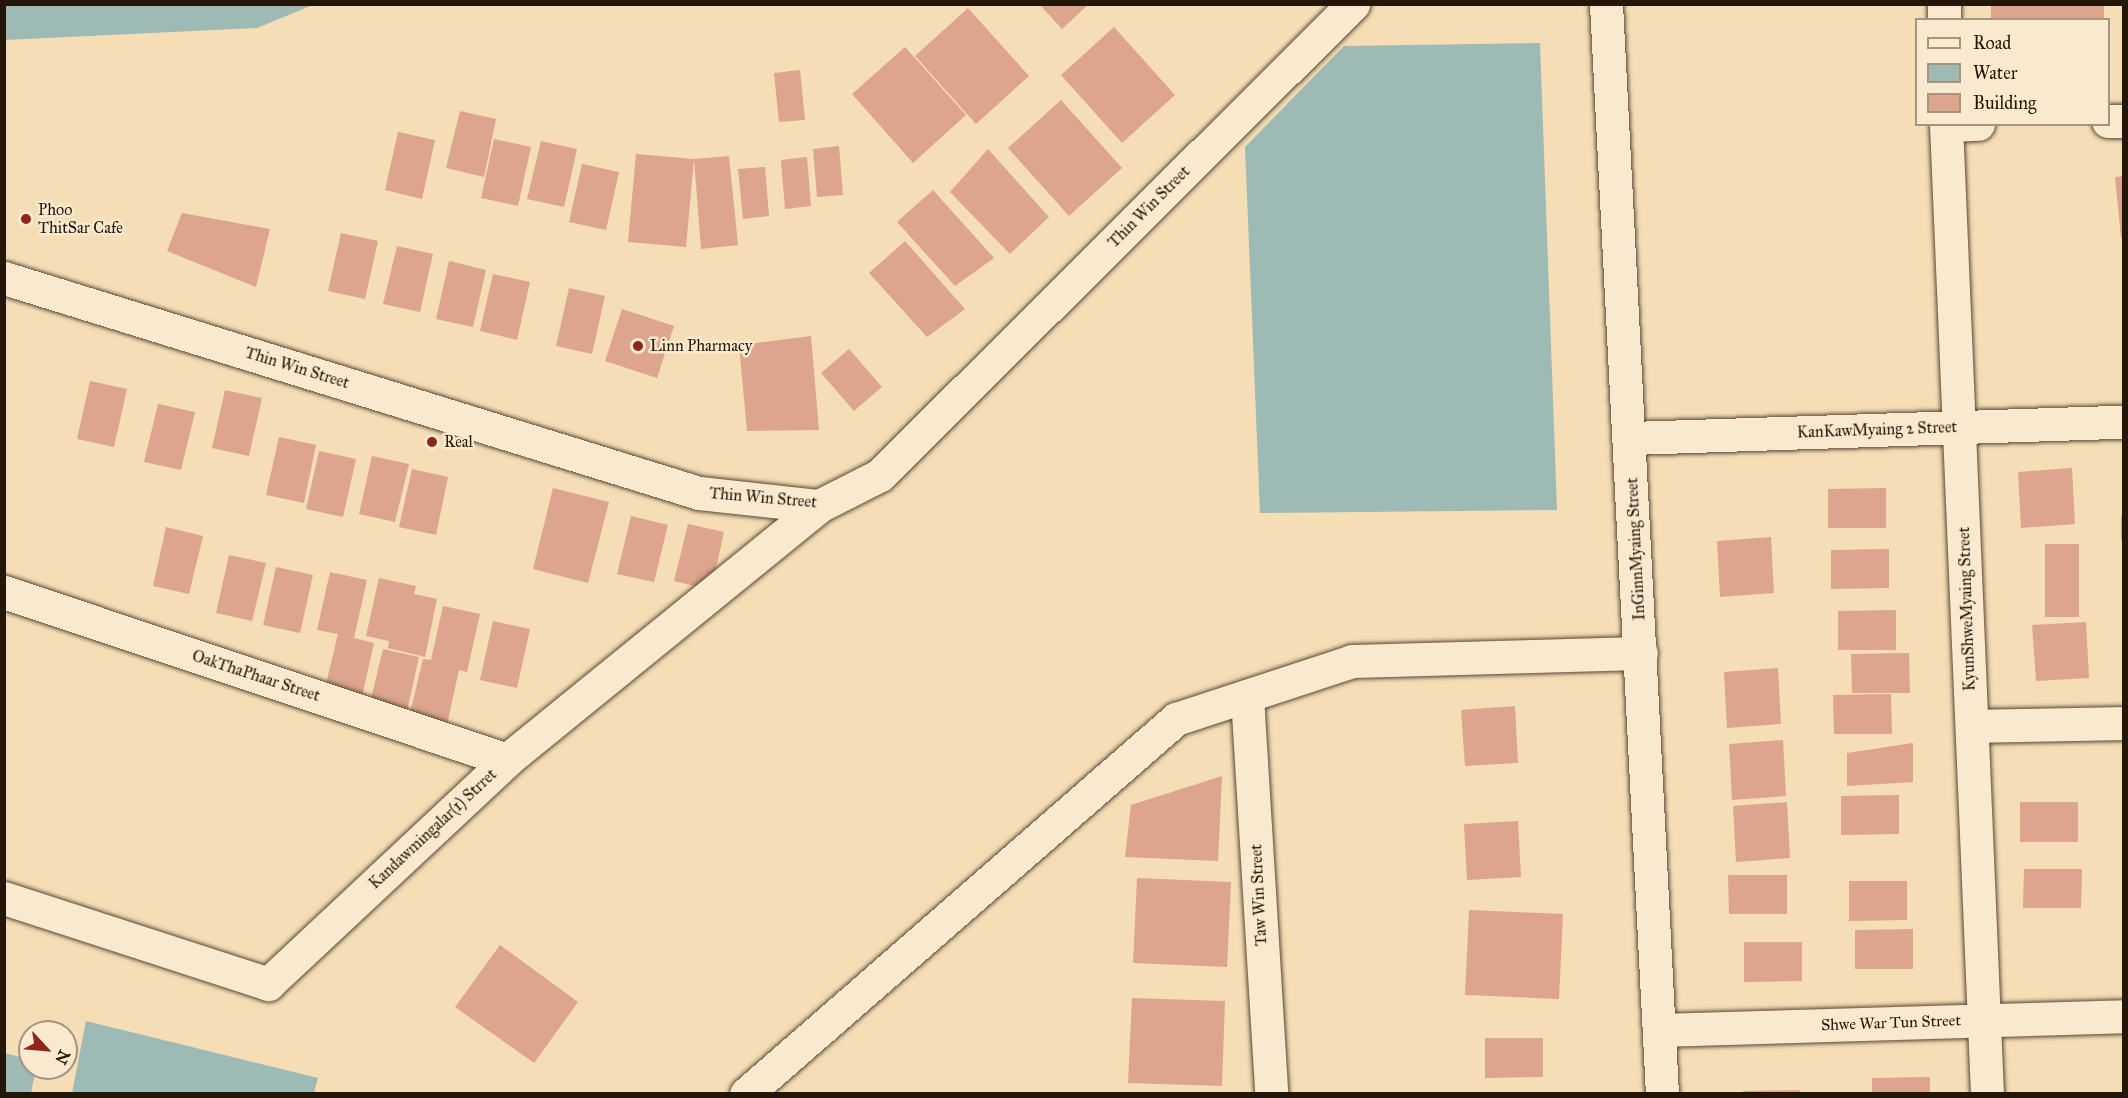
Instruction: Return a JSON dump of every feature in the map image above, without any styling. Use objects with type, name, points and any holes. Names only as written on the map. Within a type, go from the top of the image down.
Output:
[{"type":"street","name":"Thin Win Street","points":[[4,278],[699,493],[819,506],[880,475],[1353,4]]},
{"type":"street","name":"InGinnMyaing Street","points":[[1606,4],[1631,438],[1662,1094]]},
{"type":"street","name":"KyunShweMyaing Street","points":[[1946,126],[1987,1094]]},
{"type":"street","name":"KanKawMyaing 2 Street","points":[[1631,438],[2124,422]]},
{"type":"street","name":"Kandawmingalar(1) Strret","points":[[4,898],[268,984],[507,760],[819,506]]},
{"type":"street","name":"OakThaPhaar Street","points":[[4,592],[507,760]]},
{"type":"street","points":[[746,1094],[1176,719],[1352,661],[1641,653]]},
{"type":"street","name":"Taw Win Street","points":[[1247,696],[1271,1094]]},
{"type":"street","points":[[1971,726],[2124,723]]},
{"type":"street","name":"Shwe War Tun Street","points":[[1659,1030],[2124,1016]]},
{"type":"water","points":[[4,5],[313,5],[257,28],[5,40]]},
{"type":"water","points":[[1540,43],[1557,510],[1260,513],[1245,147],[1344,46]]},
{"type":"water","points":[[86,1021],[318,1078],[314,1093],[72,1093],[75,1080],[78,1080],[78,1062]]},
{"type":"water","points":[[4,1053],[18,1056],[18,1080],[34,1080],[31,1093],[5,1093]]},
{"type":"building","points":[[1039,4],[1089,4],[1062,29]]},
{"type":"building","points":[[1991,4],[2104,4],[2104,18],[1991,18]]},
{"type":"building","points":[[968,8],[1029,76],[976,124],[915,56]]},
{"type":"building","points":[[1114,27],[1175,95],[1122,143],[1061,75]]},
{"type":"building","points":[[905,47],[966,115],[913,163],[852,94]]},
{"type":"building","points":[[800,70],[805,120],[779,122],[774,73]]},
{"type":"building","points":[[1061,100],[1122,168],[1069,216],[1008,148]]},
{"type":"building","points":[[460,111],[496,119],[484,177],[446,168]]},
{"type":"building","points":[[398,132],[435,140],[422,199],[385,190]]},
{"type":"building","points":[[494,139],[531,147],[518,206],[481,198]]},
{"type":"building","points":[[541,141],[577,149],[564,207],[527,199]]},
{"type":"building","points":[[839,146],[843,195],[817,197],[813,149]]},
{"type":"building","points":[[988,149],[1049,217],[1010,254],[950,192]]},
{"type":"building","points":[[636,154],[694,159],[686,247],[628,242]]},
{"type":"building","points":[[729,156],[738,245],[701,249],[694,159]]},
{"type":"building","points":[[807,157],[811,206],[785,209],[781,160]]},
{"type":"building","points":[[582,164],[619,172],[606,230],[569,222]]},
{"type":"building","points":[[765,167],[769,216],[743,219],[738,169]]},
{"type":"building","points":[[2124,176],[2124,237],[2121,238],[2115,177]]},
{"type":"building","points":[[933,190],[994,258],[955,286],[897,222]]},
{"type":"building","points":[[182,213],[270,229],[256,287],[167,251]]},
{"type":"building","points":[[341,233],[378,241],[365,299],[328,291]]},
{"type":"building","points":[[905,241],[965,309],[927,337],[869,273]]},
{"type":"building","points":[[397,246],[433,254],[420,312],[383,304]]},
{"type":"building","points":[[449,261],[486,270],[473,327],[436,319]]},
{"type":"building","points":[[493,274],[530,282],[517,340],[480,331]]},
{"type":"building","points":[[569,288],[605,296],[592,354],[556,346]]},
{"type":"building","points":[[622,309],[674,326],[657,378],[605,361]]},
{"type":"building","points":[[811,336],[819,430],[747,431],[739,345]]},
{"type":"building","points":[[849,349],[882,387],[854,411],[821,373]]},
{"type":"building","points":[[90,381],[127,389],[114,447],[77,439]]},
{"type":"building","points":[[225,390],[262,398],[249,456],[212,448]]},
{"type":"building","points":[[158,404],[195,412],[181,470],[144,462]]},
{"type":"building","points":[[279,437],[316,445],[304,503],[266,495]]},
{"type":"building","points":[[319,451],[356,459],[343,517],[306,509]]},
{"type":"building","points":[[372,456],[409,464],[395,522],[359,514]]},
{"type":"building","points":[[2072,468],[2075,524],[2021,528],[2018,472]]},
{"type":"building","points":[[412,469],[448,477],[436,535],[399,527]]},
{"type":"building","points":[[553,488],[609,502],[588,583],[533,569]]},
{"type":"building","points":[[1886,488],[1886,528],[1828,528],[1828,489]]},
{"type":"building","points":[[2121,515],[2124,515],[2124,541],[2121,541]]},
{"type":"building","points":[[631,516],[668,525],[654,582],[617,574]]},
{"type":"building","points":[[688,524],[724,532],[711,590],[674,581]]},
{"type":"building","points":[[166,527],[203,536],[189,594],[153,586]]},
{"type":"building","points":[[1771,537],[1774,593],[1720,597],[1717,541]]},
{"type":"building","points":[[2045,544],[2079,544],[2079,617],[2045,617]]},
{"type":"building","points":[[1889,549],[1889,588],[1831,589],[1831,550]]},
{"type":"building","points":[[229,555],[266,563],[252,621],[216,613]]},
{"type":"building","points":[[276,567],[313,575],[300,633],[263,625]]},
{"type":"building","points":[[330,572],[367,580],[354,638],[374,643],[361,701],[324,692],[338,634],[317,630]]},
{"type":"building","points":[[379,578],[416,586],[414,594],[437,599],[425,657],[388,648],[389,641],[366,636]]},
{"type":"building","points":[[443,606],[480,614],[467,672],[459,670],[447,725],[409,717],[423,659],[431,660]]},
{"type":"building","points":[[1896,610],[1896,650],[1838,650],[1838,611]]},
{"type":"building","points":[[493,621],[530,629],[517,688],[480,680]]},
{"type":"building","points":[[2086,622],[2089,678],[2036,681],[2032,625]]},
{"type":"building","points":[[383,649],[419,657],[406,716],[369,707]]},
{"type":"building","points":[[1909,653],[1910,693],[1852,693],[1851,654]]},
{"type":"building","points":[[1778,668],[1781,724],[1727,728],[1724,672]]},
{"type":"building","points":[[1891,694],[1892,734],[1834,734],[1833,695]]},
{"type":"building","points":[[1515,706],[1518,763],[1465,766],[1461,710]]},
{"type":"building","points":[[1783,740],[1786,796],[1732,800],[1729,744]]},
{"type":"building","points":[[1913,743],[1913,782],[1847,786],[1847,753]]},
{"type":"building","points":[[1222,776],[1218,861],[1125,857],[1131,805]]},
{"type":"building","points":[[1899,795],[1899,834],[1841,835],[1841,796]]},
{"type":"building","points":[[1787,802],[1790,858],[1736,862],[1733,806]]},
{"type":"building","points":[[2020,802],[2078,802],[2078,842],[2020,842]]},
{"type":"building","points":[[1518,821],[1521,877],[1467,880],[1464,824]]},
{"type":"building","points":[[2024,869],[2082,869],[2081,908],[2023,908]]},
{"type":"building","points":[[1728,875],[1787,875],[1787,914],[1729,914]]},
{"type":"building","points":[[1137,878],[1231,882],[1227,967],[1133,963]]},
{"type":"building","points":[[1849,881],[1907,881],[1907,920],[1849,921]]},
{"type":"building","points":[[1469,910],[1563,914],[1559,999],[1465,995]]},
{"type":"building","points":[[1913,929],[1913,969],[1855,969],[1855,930]]},
{"type":"building","points":[[1744,942],[1802,942],[1802,981],[1744,982]]},
{"type":"building","points":[[500,945],[578,1002],[534,1063],[455,1007]]},
{"type":"building","points":[[1132,998],[1225,1001],[1222,1086],[1128,1083]]},
{"type":"building","points":[[1485,1038],[1543,1038],[1543,1077],[1485,1078]]},
{"type":"building","points":[[1930,1077],[1930,1094],[1872,1094],[1872,1078]]},
{"type":"building","points":[[1800,1090],[1800,1094],[1742,1094],[1743,1091]]},
{"type":"place","name":"Phoo ThitSar Cafe","points":[[26,219]]},
{"type":"place","name":"Linn Pharmacy","points":[[638,346]]},
{"type":"place","name":"Real","points":[[432,442]]}]
